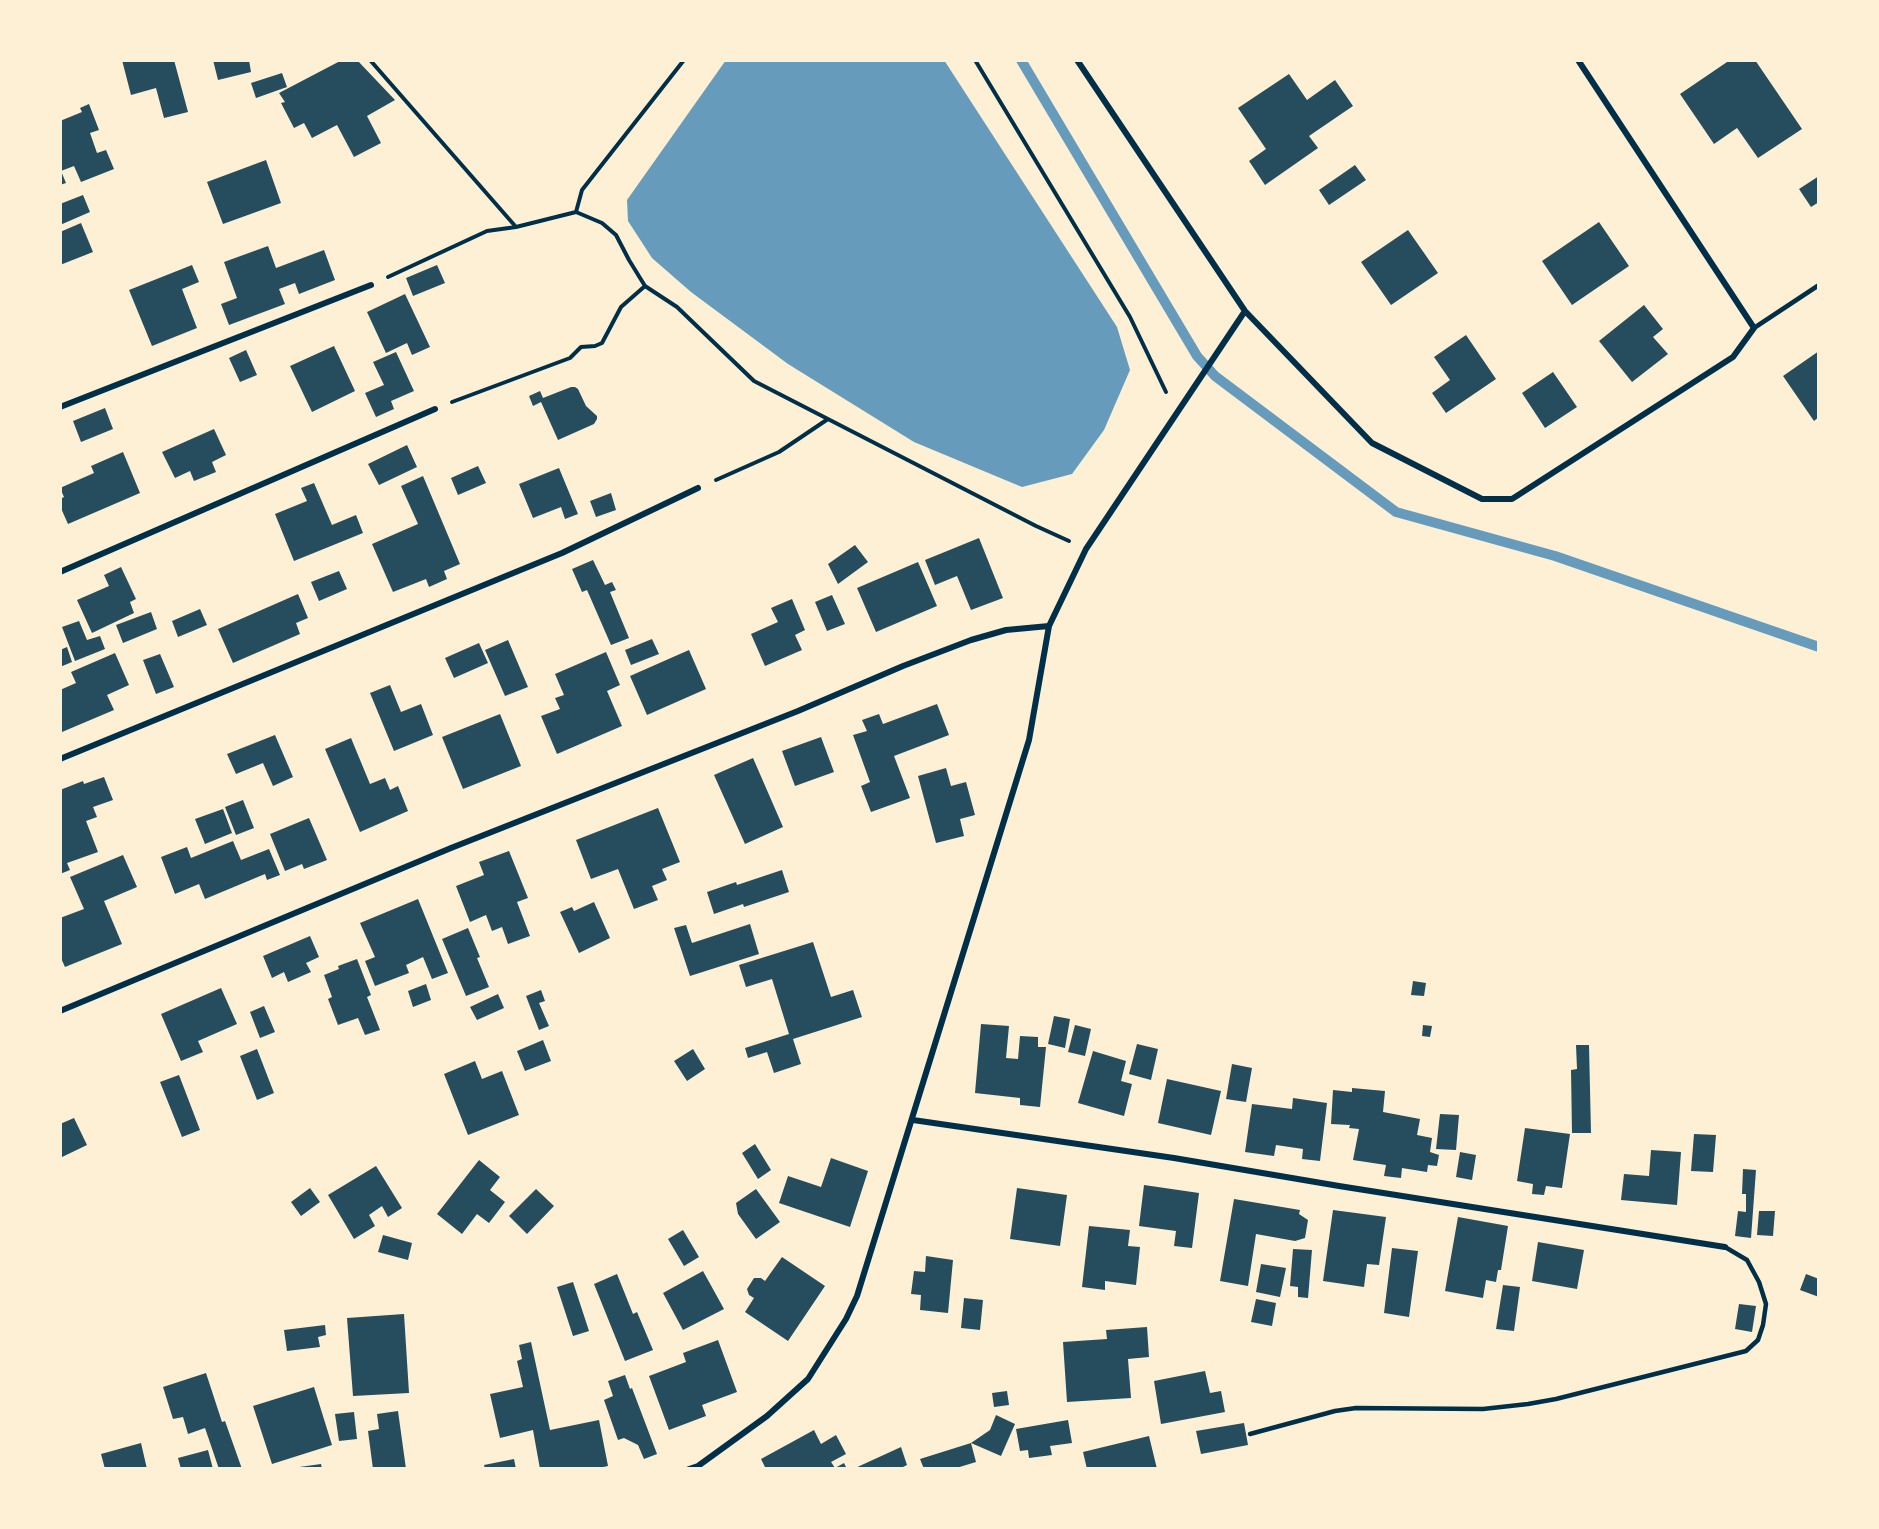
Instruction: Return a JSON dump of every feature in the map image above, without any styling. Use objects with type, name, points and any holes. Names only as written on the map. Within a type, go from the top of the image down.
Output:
[{"type":"street","points":[[1077,60],[1245,311],[1372,443],[1482,499],[1512,500],[1733,357],[1754,328],[1578,60]]},
{"type":"street","points":[[60,407],[371,285]]},
{"type":"street","points":[[689,1469],[698,1468],[767,1416],[808,1379],[846,1319],[857,1296],[913,1120],[1029,740],[1049,626],[1086,549],[1245,311]]},
{"type":"street","points":[[60,572],[435,409]]},
{"type":"street","points":[[60,759],[562,553],[699,488]]},
{"type":"street","points":[[60,1011],[451,848],[798,711],[903,666],[971,640],[1006,630],[1049,626]]},
{"type":"street","points":[[913,1120],[1174,1158],[1725,1247]]},
{"type":"lane","points":[[1754,328],[1819,285]]},
{"type":"lane","points":[[1250,1434],[1335,1411],[1356,1408],[1483,1409],[1528,1404],[1746,1351],[1758,1340],[1766,1304],[1759,1282],[1747,1260],[1725,1247]]},
{"type":"path","points":[[370,60],[516,227]]},
{"type":"path","points":[[576,212],[582,190],[684,60]]},
{"type":"path","points":[[975,60],[1130,317],[1176,414]]},
{"type":"path","points":[[371,285],[429,256],[487,231],[516,227],[576,212],[602,223],[616,235],[628,260],[645,285],[677,307],[754,381],[1036,526],[1086,549]]},
{"type":"path","points":[[435,409],[570,357],[581,347],[602,343],[621,307],[645,285]]},
{"type":"path","points":[[699,488],[779,452],[828,419]]},
{"type":"water","points":[[726,60],[944,60],[1117,327],[1130,370],[1104,430],[1072,474],[1022,487],[914,442],[788,364],[691,292],[652,258],[628,221],[627,200]]},
{"type":"building","points":[[122,60],[174,60],[188,112],[164,118],[156,88],[131,95]]},
{"type":"building","points":[[213,60],[249,60],[251,72],[218,80]]},
{"type":"building","points":[[342,60],[357,60],[395,100],[367,116],[381,143],[354,157],[337,125],[312,138],[304,123],[294,128],[281,103],[285,102],[279,93]]},
{"type":"building","points":[[1730,60],[1755,60],[1802,129],[1758,158],[1737,128],[1714,144],[1680,94]]},
{"type":"building","points":[[282,73],[287,87],[256,98],[251,83]]},
{"type":"building","points":[[1289,74],[1307,100],[1335,80],[1353,106],[1309,136],[1318,148],[1265,185],[1249,161],[1266,149],[1238,108]]},
{"type":"building","points":[[89,104],[99,130],[90,133],[97,153],[106,150],[114,169],[81,182],[74,166],[61,171],[66,183],[60,185],[60,121],[82,112],[80,108]]},
{"type":"building","points":[[266,160],[281,203],[223,224],[207,182]]},
{"type":"building","points":[[1355,165],[1366,180],[1329,205],[1319,190]]},
{"type":"building","points":[[1819,176],[1819,202],[1811,207],[1799,189]]},
{"type":"building","points":[[83,195],[90,212],[60,225],[60,204]]},
{"type":"building","points":[[1599,222],[1629,266],[1572,305],[1542,261]]},
{"type":"building","points":[[81,223],[93,252],[60,265],[60,232]]},
{"type":"building","points":[[1408,230],[1438,273],[1391,305],[1361,262]]},
{"type":"building","points":[[268,246],[276,268],[324,250],[335,280],[299,294],[295,283],[279,289],[285,304],[229,325],[221,304],[237,298],[224,262]]},
{"type":"building","points":[[192,265],[199,282],[182,289],[197,328],[152,346],[129,290]]},
{"type":"building","points":[[437,265],[445,283],[413,296],[406,278]]},
{"type":"building","points":[[405,294],[430,347],[412,355],[407,343],[386,353],[367,312]]},
{"type":"building","points":[[1644,305],[1663,329],[1653,337],[1668,354],[1632,382],[1599,341]]},
{"type":"building","points":[[1466,335],[1496,379],[1446,413],[1432,393],[1450,380],[1434,357]]},
{"type":"building","points":[[334,346],[355,391],[312,412],[290,366]]},
{"type":"building","points":[[246,350],[257,375],[240,382],[229,358]]},
{"type":"building","points":[[1819,351],[1819,417],[1814,421],[1783,376]]},
{"type":"building","points":[[396,352],[414,391],[391,401],[394,409],[376,417],[365,393],[384,385],[373,362]]},
{"type":"building","points":[[1553,372],[1577,407],[1545,428],[1522,393]]},
{"type":"building","points":[[571,387],[578,389],[586,406],[597,416],[597,419],[594,424],[558,440],[541,402],[533,406],[529,396],[540,391],[543,398]]},
{"type":"building","points":[[105,408],[113,429],[81,442],[73,421]]},
{"type":"building","points":[[214,429],[226,455],[212,462],[216,472],[194,481],[190,471],[175,478],[162,452]]},
{"type":"building","points":[[407,445],[417,467],[379,485],[368,464]]},
{"type":"building","points":[[123,452],[140,493],[68,524],[60,506],[60,499],[64,497],[60,488],[94,473],[91,466]]},
{"type":"building","points":[[478,466],[486,483],[458,495],[451,478]]},
{"type":"building","points":[[559,468],[578,514],[565,519],[561,507],[533,518],[519,484]]},
{"type":"building","points":[[423,476],[460,564],[444,571],[447,579],[429,587],[426,579],[393,592],[372,544],[418,524],[401,486]]},
{"type":"building","points":[[314,483],[332,525],[356,515],[363,533],[294,561],[275,514],[307,501],[301,488]]},
{"type":"building","points":[[611,493],[616,510],[596,517],[590,501]]},
{"type":"building","points":[[979,538],[1003,598],[971,610],[957,576],[935,585],[925,560]]},
{"type":"building","points":[[855,545],[868,562],[838,584],[828,564]]},
{"type":"building","points":[[593,560],[605,585],[612,582],[616,590],[610,592],[629,638],[611,645],[587,590],[582,592],[572,569]]},
{"type":"building","points":[[918,562],[937,606],[876,632],[857,588]]},
{"type":"building","points":[[121,567],[136,599],[130,602],[134,613],[92,633],[77,600],[109,586],[104,575]]},
{"type":"building","points":[[339,571],[347,589],[319,601],[311,582]]},
{"type":"building","points":[[298,594],[308,618],[296,623],[300,634],[233,663],[218,629]]},
{"type":"building","points":[[832,595],[845,624],[827,631],[815,602]]},
{"type":"building","points":[[792,599],[805,630],[795,635],[802,650],[765,666],[751,634],[778,622],[771,608]]},
{"type":"building","points":[[200,609],[207,625],[178,637],[172,621]]},
{"type":"building","points":[[151,612],[157,629],[123,643],[116,625]]},
{"type":"building","points":[[79,621],[87,640],[100,636],[105,649],[75,661],[62,627]]},
{"type":"building","points":[[652,639],[659,654],[631,665],[625,650]]},
{"type":"building","points":[[508,640],[528,687],[505,696],[485,650]]},
{"type":"building","points":[[479,643],[488,663],[454,678],[445,658]]},
{"type":"building","points":[[67,647],[72,662],[60,667],[60,650]]},
{"type":"building","points":[[689,650],[706,689],[647,715],[630,676]]},
{"type":"building","points":[[606,652],[620,685],[607,691],[622,726],[557,754],[541,716],[560,709],[555,698],[564,695],[555,674]]},
{"type":"building","points":[[115,653],[129,685],[107,695],[114,710],[62,732],[60,728],[60,690],[76,683],[71,672]]},
{"type":"building","points":[[160,654],[174,687],[156,694],[143,660]]},
{"type":"building","points":[[390,685],[401,712],[421,704],[433,735],[394,751],[370,693]]},
{"type":"building","points":[[937,704],[949,735],[894,756],[910,798],[871,812],[861,786],[870,782],[853,735],[867,731],[862,720],[879,714],[883,724]]},
{"type":"building","points":[[500,714],[521,766],[463,789],[442,737]]},
{"type":"building","points":[[275,735],[293,777],[273,786],[263,763],[236,774],[227,754]]},
{"type":"building","points":[[821,737],[834,772],[795,786],[782,751]]},
{"type":"building","points":[[351,738],[370,784],[385,778],[390,790],[398,786],[408,811],[360,832],[325,749]]},
{"type":"building","points":[[753,758],[783,827],[745,844],[714,775]]},
{"type":"building","points":[[946,768],[951,786],[966,782],[975,815],[960,819],[964,836],[936,843],[918,776]]},
{"type":"building","points":[[104,777],[113,800],[93,807],[97,817],[86,821],[98,852],[67,863],[70,870],[60,874],[60,790],[83,781],[84,784]]},
{"type":"building","points":[[243,800],[254,828],[236,835],[225,807]]},
{"type":"building","points":[[658,808],[680,862],[662,869],[667,880],[652,886],[658,900],[634,909],[618,869],[591,879],[576,840]]},
{"type":"building","points":[[223,809],[232,833],[205,844],[195,819]]},
{"type":"building","points":[[309,818],[327,860],[304,869],[302,864],[285,871],[270,834]]},
{"type":"building","points":[[233,841],[241,860],[269,849],[280,875],[267,880],[265,874],[205,899],[199,884],[175,894],[161,857],[187,847],[191,858]]},
{"type":"building","points":[[509,851],[528,898],[517,902],[530,936],[508,944],[502,927],[492,931],[486,915],[470,922],[456,886],[484,875],[479,862]]},
{"type":"building","points":[[123,855],[137,887],[104,901],[122,944],[65,967],[60,956],[60,918],[84,909],[70,877]]},
{"type":"building","points":[[782,870],[789,892],[714,914],[707,892]]},
{"type":"building","points":[[418,899],[448,973],[432,979],[423,957],[406,965],[409,973],[375,986],[365,961],[375,957],[360,923]]},
{"type":"building","points":[[594,902],[610,938],[579,953],[560,912],[572,907],[574,911]]},
{"type":"building","points":[[750,924],[759,954],[690,976],[674,928],[686,925],[692,943]]},
{"type":"building","points":[[468,928],[489,987],[466,996],[442,939]]},
{"type":"building","points":[[310,936],[319,957],[306,963],[311,972],[288,982],[284,972],[272,978],[263,956]]},
{"type":"building","points":[[813,942],[831,997],[853,990],[862,1017],[793,1039],[801,1064],[774,1073],[767,1052],[748,1058],[745,1048],[789,1034],[772,979],[746,987],[739,965]]},
{"type":"building","points":[[357,959],[371,995],[367,997],[380,1030],[365,1035],[358,1018],[338,1025],[328,999],[332,997],[324,975],[339,969],[338,966]]},
{"type":"building","points":[[1413,981],[1426,983],[1424,996],[1411,995]]},
{"type":"building","points":[[426,984],[431,1000],[413,1007],[408,991]]},
{"type":"building","points":[[221,988],[237,1024],[198,1041],[203,1052],[181,1061],[161,1014]]},
{"type":"building","points":[[541,990],[545,1001],[539,1003],[549,1026],[539,1030],[526,996]]},
{"type":"building","points":[[498,994],[504,1008],[477,1020],[470,1007]]},
{"type":"building","points":[[264,1006],[275,1032],[260,1038],[250,1012]]},
{"type":"building","points":[[1054,1016],[1070,1019],[1065,1048],[1048,1044]]},
{"type":"building","points":[[981,1024],[1009,1026],[1006,1058],[1018,1059],[1020,1036],[1038,1037],[1038,1047],[1046,1047],[1040,1107],[1020,1105],[1020,1098],[975,1093]]},
{"type":"building","points":[[1075,1025],[1091,1029],[1085,1056],[1068,1052]]},
{"type":"building","points":[[1423,1025],[1432,1026],[1430,1037],[1422,1036]]},
{"type":"building","points":[[543,1040],[551,1061],[525,1071],[517,1051]]},
{"type":"building","points":[[1137,1044],[1158,1049],[1151,1080],[1129,1074]]},
{"type":"building","points":[[1576,1045],[1589,1045],[1591,1133],[1572,1133],[1571,1070],[1577,1069]]},
{"type":"building","points":[[257,1049],[274,1093],[257,1100],[240,1056]]},
{"type":"building","points":[[693,1049],[705,1069],[687,1081],[674,1061]]},
{"type":"building","points":[[1093,1051],[1126,1061],[1121,1081],[1132,1084],[1124,1116],[1078,1103]]},
{"type":"building","points":[[475,1061],[482,1079],[502,1071],[519,1115],[468,1135],[444,1074]]},
{"type":"building","points":[[1232,1064],[1252,1068],[1246,1102],[1226,1099]]},
{"type":"building","points":[[179,1075],[200,1130],[182,1137],[160,1082]]},
{"type":"building","points":[[1167,1079],[1221,1091],[1211,1135],[1158,1123]]},
{"type":"building","points":[[1352,1088],[1385,1091],[1383,1112],[1420,1119],[1417,1135],[1432,1138],[1430,1152],[1439,1155],[1437,1166],[1428,1165],[1427,1172],[1402,1168],[1401,1178],[1384,1176],[1386,1165],[1353,1160],[1359,1129],[1349,1128],[1350,1125],[1331,1124],[1333,1090],[1352,1092]]},
{"type":"building","points":[[1293,1098],[1327,1103],[1320,1161],[1302,1159],[1303,1149],[1276,1145],[1274,1156],[1245,1152],[1252,1104],[1292,1109]]},
{"type":"building","points":[[1440,1114],[1459,1115],[1456,1150],[1436,1149]]},
{"type":"building","points":[[74,1118],[87,1145],[60,1158],[60,1124]]},
{"type":"building","points":[[1525,1128],[1570,1134],[1562,1188],[1546,1186],[1544,1195],[1532,1194],[1533,1184],[1517,1181]]},
{"type":"building","points":[[1694,1134],[1716,1135],[1713,1172],[1691,1171]]},
{"type":"building","points":[[755,1144],[771,1170],[758,1179],[742,1153]]},
{"type":"building","points":[[1651,1150],[1681,1152],[1677,1205],[1621,1200],[1624,1174],[1649,1176]]},
{"type":"building","points":[[1460,1152],[1476,1155],[1472,1180],[1456,1177]]},
{"type":"building","points":[[831,1158],[868,1171],[850,1227],[779,1203],[788,1176],[821,1187]]},
{"type":"building","points":[[479,1160],[500,1177],[490,1190],[505,1202],[489,1223],[477,1214],[462,1234],[437,1214]]},
{"type":"building","points":[[376,1166],[402,1208],[388,1217],[382,1206],[369,1215],[375,1226],[354,1239],[328,1195]]},
{"type":"building","points":[[1743,1169],[1756,1170],[1751,1238],[1735,1236],[1738,1211],[1746,1212],[1746,1194],[1742,1194]]},
{"type":"building","points":[[1144,1185],[1199,1193],[1192,1248],[1174,1246],[1176,1231],[1139,1226]]},
{"type":"building","points":[[310,1188],[320,1202],[301,1216],[291,1202]]},
{"type":"building","points":[[1017,1188],[1067,1195],[1060,1246],[1010,1239]]},
{"type":"building","points":[[536,1189],[554,1206],[527,1234],[509,1216]]},
{"type":"building","points":[[756,1189],[780,1222],[756,1239],[738,1214],[736,1203]]},
{"type":"building","points":[[1234,1199],[1300,1210],[1299,1214],[1308,1220],[1305,1238],[1295,1241],[1256,1234],[1248,1286],[1220,1281]]},
{"type":"building","points":[[1333,1210],[1386,1217],[1379,1265],[1367,1264],[1364,1287],[1323,1281]]},
{"type":"building","points":[[1759,1211],[1775,1211],[1773,1236],[1757,1235]]},
{"type":"building","points":[[1458,1217],[1508,1226],[1501,1270],[1498,1270],[1496,1282],[1486,1280],[1483,1298],[1445,1291]]},
{"type":"building","points":[[1089,1226],[1130,1230],[1128,1246],[1140,1247],[1136,1285],[1105,1281],[1105,1290],[1082,1287]]},
{"type":"building","points":[[683,1230],[699,1257],[684,1266],[668,1239]]},
{"type":"building","points":[[383,1235],[412,1243],[408,1260],[378,1252]]},
{"type":"building","points":[[1538,1242],[1584,1250],[1577,1289],[1532,1281]]},
{"type":"building","points":[[1392,1248],[1418,1251],[1409,1317],[1384,1313]]},
{"type":"building","points":[[1293,1249],[1312,1250],[1308,1298],[1298,1297],[1298,1287],[1290,1286]]},
{"type":"building","points":[[926,1256],[953,1260],[948,1313],[920,1310],[921,1295],[911,1294],[914,1271],[925,1272]]},
{"type":"building","points":[[782,1257],[825,1286],[788,1341],[745,1312],[754,1298],[749,1295],[747,1289],[754,1278],[761,1278],[765,1281]]},
{"type":"building","points":[[1261,1264],[1286,1268],[1280,1297],[1256,1292]]},
{"type":"building","points":[[703,1271],[724,1309],[683,1330],[663,1293]]},
{"type":"building","points":[[617,1274],[633,1314],[637,1312],[653,1350],[625,1361],[594,1284]]},
{"type":"building","points":[[1806,1274],[1819,1279],[1819,1297],[1800,1290]]},
{"type":"building","points":[[573,1282],[589,1331],[573,1336],[557,1287]]},
{"type":"building","points":[[1503,1285],[1520,1287],[1514,1331],[1496,1329]]},
{"type":"building","points":[[964,1298],[983,1300],[980,1330],[961,1328]]},
{"type":"building","points":[[1256,1299],[1276,1303],[1272,1326],[1251,1322]]},
{"type":"building","points":[[1739,1304],[1756,1306],[1752,1332],[1735,1329]]},
{"type":"building","points":[[404,1314],[409,1393],[353,1396],[347,1318]]},
{"type":"building","points":[[325,1325],[326,1335],[318,1337],[320,1347],[287,1351],[284,1330]]},
{"type":"building","points":[[1147,1327],[1149,1357],[1128,1359],[1131,1398],[1067,1402],[1063,1342],[1107,1339],[1106,1330]]},
{"type":"building","points":[[718,1340],[737,1392],[702,1405],[706,1416],[669,1430],[649,1376],[686,1362],[683,1353]]},
{"type":"building","points":[[531,1342],[550,1430],[599,1420],[608,1466],[594,1469],[540,1469],[533,1430],[500,1438],[490,1394],[523,1387],[517,1361],[522,1359],[519,1345]]},
{"type":"building","points":[[1205,1371],[1210,1393],[1221,1391],[1225,1412],[1161,1424],[1154,1381]]},
{"type":"building","points":[[206,1373],[222,1422],[225,1421],[242,1469],[219,1469],[205,1428],[188,1434],[183,1417],[173,1419],[163,1387]]},
{"type":"building","points":[[625,1375],[657,1454],[644,1459],[638,1445],[624,1438],[618,1440],[604,1400],[613,1396],[608,1381]]},
{"type":"building","points":[[314,1387],[332,1445],[272,1464],[253,1406]]},
{"type":"building","points":[[1007,1391],[1009,1405],[994,1407],[992,1393]]},
{"type":"building","points":[[398,1411],[406,1469],[373,1469],[368,1431],[379,1429],[377,1414]]},
{"type":"building","points":[[354,1412],[357,1439],[339,1441],[335,1414]]},
{"type":"building","points":[[996,1415],[1015,1424],[1001,1456],[971,1443],[990,1430]]},
{"type":"building","points":[[1068,1420],[1072,1443],[1050,1446],[1052,1455],[1029,1458],[1028,1450],[1020,1451],[1016,1429]]},
{"type":"building","points":[[1244,1423],[1248,1445],[1201,1454],[1196,1431]]},
{"type":"building","points":[[814,1430],[821,1444],[836,1435],[846,1454],[831,1462],[835,1468],[844,1463],[847,1469],[766,1469],[761,1459]]},
{"type":"building","points":[[1149,1436],[1157,1469],[1087,1469],[1083,1452]]},
{"type":"building","points":[[141,1443],[147,1469],[105,1469],[101,1454]]},
{"type":"building","points":[[971,1443],[976,1462],[953,1469],[924,1469],[920,1459]]},
{"type":"building","points":[[901,1447],[907,1465],[899,1469],[853,1469]]},
{"type":"building","points":[[208,1450],[213,1469],[181,1469],[178,1458]]},
{"type":"building","points":[[514,1459],[516,1469],[485,1469],[484,1465]]},
{"type":"building","points":[[321,1464],[322,1469],[292,1469],[292,1468]]},
{"type":"waterway","points":[[1021,60],[1197,356],[1215,376],[1396,512],[1555,556],[1819,647]]}]
